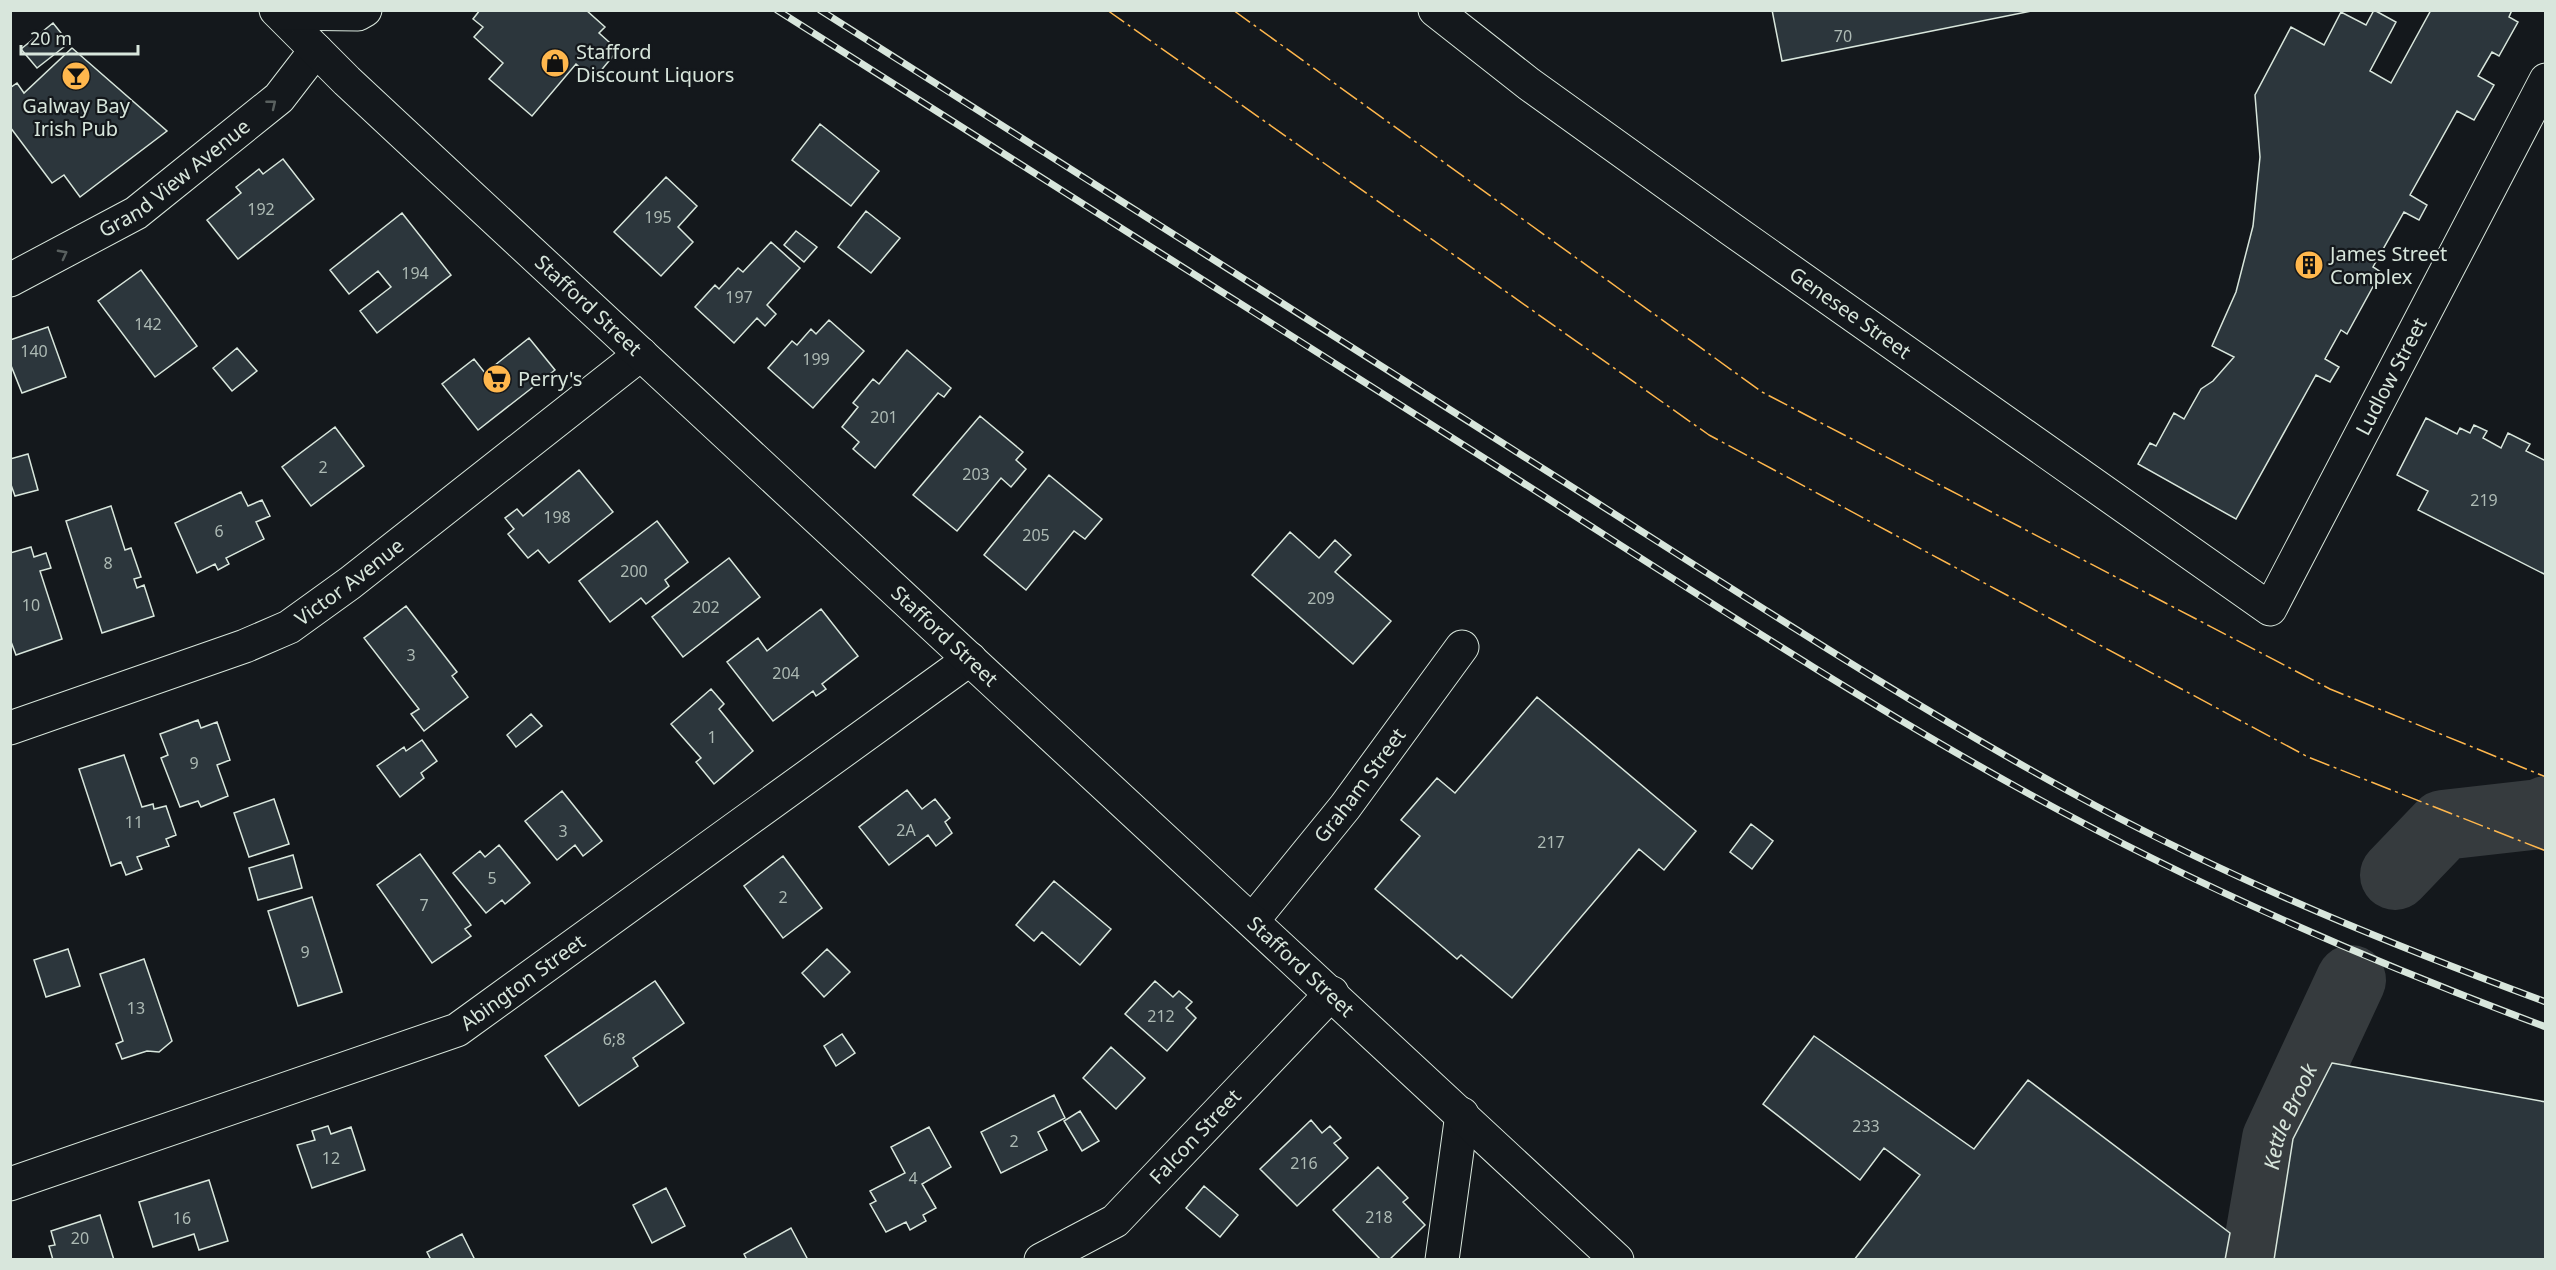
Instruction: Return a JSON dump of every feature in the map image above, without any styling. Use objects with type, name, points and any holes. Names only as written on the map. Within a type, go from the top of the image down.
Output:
[{"type":"street","points":[[280,12],[358,14],[365,10]]},
{"type":"street","name":"Genesee Street","points":[[1435,10],[1529,84],[1731,230],[2270,609]]},
{"type":"street","name":"Stafford Street","points":[[280,12],[347,81],[1617,1260]]},
{"type":"street","name":"Grand View Avenue","points":[[10,280],[136,213],[279,98],[316,50]]},
{"type":"street","name":"Ludlow Street","points":[[2270,609],[2546,80]]},
{"type":"street","name":"Victor Avenue","points":[[10,728],[245,646],[289,627],[359,576],[641,354]]},
{"type":"street","name":"Graham Street","points":[[1253,920],[1345,807],[1462,647]]},
{"type":"street","name":"Abington Street","points":[[10,1184],[457,1030],[970,658]]},
{"type":"street","name":"Falcon Street","points":[[1041,1260],[1115,1221],[1332,993]]},
{"type":"street","points":[[1442,1260],[1462,1114]]},
{"type":"building","name":"Stafford Discount Liquors","points":[[480,10],[586,10],[605,27],[599,33],[618,50],[594,79],[576,64],[532,116],[489,79],[503,63],[474,37],[483,27],[473,19]]},
{"type":"building","points":[[1772,10],[2036,10],[1782,61]]},
{"type":"building","name":"James Street Complex","points":[[2374,10],[2396,22],[2370,71],[2391,83],[2431,10],[2512,10],[2509,17],[2518,22],[2499,56],[2492,52],[2478,76],[2494,85],[2474,120],[2457,111],[2410,195],[2427,205],[2419,220],[2404,212],[2373,267],[2381,272],[2347,334],[2341,330],[2325,359],[2339,367],[2330,382],[2316,375],[2236,519],[2138,464],[2150,443],[2156,446],[2174,413],[2184,419],[2201,389],[2213,381],[2234,357],[2212,346],[2236,292],[2253,226],[2260,157],[2255,95],[2291,27],[2324,45],[2341,12],[2366,25]]},
{"type":"building","points":[[53,23],[69,43],[37,68],[21,49]]},
{"type":"building","points":[[72,48],[167,131],[80,197],[64,175],[52,183],[10,127],[10,88],[17,83],[24,93]]},
{"type":"building","points":[[820,124],[879,171],[851,206],[792,160]]},
{"type":"building","points":[[283,159],[314,199],[238,259],[207,220],[241,193],[236,187],[259,169],[263,174]]},
{"type":"building","points":[[666,177],[697,206],[678,227],[693,242],[661,276],[614,232]]},
{"type":"building","points":[[866,211],[900,238],[871,273],[838,247]]},
{"type":"building","points":[[402,213],[451,275],[377,333],[360,311],[391,287],[378,271],[349,294],[330,270]]},
{"type":"building","points":[[796,231],[817,247],[804,262],[784,245]]},
{"type":"building","points":[[771,242],[800,268],[767,305],[776,314],[765,326],[757,318],[734,343],[695,307],[715,285],[719,289],[738,268],[743,272]]},
{"type":"building","points":[[141,270],[197,346],[155,377],[98,301]]},
{"type":"building","points":[[829,320],[864,351],[813,408],[768,368],[792,341],[797,345],[811,329],[816,334]]},
{"type":"building","points":[[48,327],[66,377],[22,393],[10,363],[10,340]]},
{"type":"building","name":"Perry's","points":[[529,338],[555,370],[478,430],[442,384],[474,359],[485,373]]},
{"type":"building","points":[[237,348],[257,371],[232,391],[213,368]]},
{"type":"building","points":[[907,350],[951,388],[944,397],[938,393],[875,468],[853,449],[859,442],[842,427],[858,407],[853,403],[873,379],[879,384]]},
{"type":"building","points":[[980,416],[1023,452],[1016,460],[1026,469],[1011,487],[1001,478],[957,531],[913,495]]},
{"type":"building","points":[[2426,418],[2457,434],[2460,428],[2470,433],[2474,425],[2487,431],[2483,438],[2501,448],[2508,433],[2530,444],[2526,451],[2546,461],[2546,575],[2418,510],[2428,491],[2397,475]]},
{"type":"building","points":[[335,427],[364,466],[311,506],[282,467]]},
{"type":"building","points":[[28,454],[38,490],[15,496],[10,482],[10,459]]},
{"type":"building","points":[[579,470],[613,512],[549,563],[538,550],[528,558],[508,534],[514,529],[505,518],[517,509],[523,516]]},
{"type":"building","points":[[1049,475],[1102,519],[1085,539],[1074,531],[1026,590],[984,555]]},
{"type":"building","points":[[241,492],[248,506],[262,500],[270,516],[256,522],[264,539],[226,558],[229,564],[218,570],[215,564],[197,573],[175,523]]},
{"type":"building","points":[[111,506],[125,550],[131,548],[141,577],[134,579],[137,588],[144,585],[154,616],[102,633],[66,521]]},
{"type":"building","points":[[657,521],[688,562],[665,580],[669,586],[646,604],[641,598],[610,622],[579,581]]},
{"type":"building","points":[[1290,532],[1319,558],[1335,540],[1351,555],[1335,572],[1391,621],[1353,664],[1252,575]]},
{"type":"building","points":[[31,547],[34,557],[46,553],[51,568],[40,571],[62,639],[16,655],[10,639],[10,553]]},
{"type":"building","points":[[729,558],[760,597],[683,657],[652,617]]},
{"type":"building","points":[[406,606],[457,672],[452,676],[468,697],[424,731],[411,714],[419,709],[364,638]]},
{"type":"building","points":[[821,609],[858,656],[822,684],[826,689],[816,696],[813,691],[773,721],[727,662],[758,638],[767,651]]},
{"type":"building","points":[[711,689],[724,704],[719,709],[753,751],[714,784],[696,762],[701,758],[671,724]]},
{"type":"building","points":[[1537,697],[1696,831],[1664,870],[1639,849],[1512,998],[1461,955],[1457,959],[1375,889],[1420,836],[1401,820],[1437,778],[1455,793]]},
{"type":"building","points":[[531,714],[542,726],[516,747],[507,735]]},
{"type":"building","points":[[198,720],[201,728],[217,722],[230,760],[217,765],[228,796],[201,807],[198,801],[180,807],[161,758],[168,755],[160,734]]},
{"type":"building","points":[[422,740],[437,761],[421,773],[424,778],[400,797],[377,766],[404,747],[406,751]]},
{"type":"building","points":[[124,755],[142,807],[153,804],[154,809],[166,806],[176,835],[166,839],[169,846],[137,857],[142,869],[126,875],[121,862],[111,866],[79,769]]},
{"type":"building","points":[[907,790],[922,809],[935,799],[950,818],[945,822],[952,833],[936,846],[928,835],[889,865],[859,827]]},
{"type":"building","points":[[562,791],[602,841],[583,856],[575,845],[557,860],[525,821]]},
{"type":"building","points":[[274,799],[289,844],[249,857],[234,813]]},
{"type":"building","points":[[1751,824],[1773,841],[1752,869],[1730,852]]},
{"type":"building","points":[[499,845],[530,883],[505,904],[502,900],[486,913],[453,873],[480,851],[485,857]]},
{"type":"building","points":[[420,854],[471,925],[465,929],[471,936],[432,963],[377,885]]},
{"type":"building","points":[[293,855],[302,888],[258,900],[249,868]]},
{"type":"building","points":[[783,856],[822,908],[783,938],[744,886]]},
{"type":"building","points":[[1054,881],[1111,929],[1080,965],[1042,932],[1034,941],[1016,925]]},
{"type":"building","points":[[312,897],[342,992],[298,1006],[268,911]]},
{"type":"building","points":[[68,949],[80,986],[46,997],[34,960]]},
{"type":"building","points":[[827,949],[850,972],[824,997],[802,973]]},
{"type":"building","points":[[144,959],[172,1041],[159,1052],[147,1051],[122,1059],[116,1044],[123,1041],[100,974]]},
{"type":"building","points":[[655,981],[684,1023],[633,1058],[638,1066],[579,1106],[545,1056]]},
{"type":"building","points":[[1155,981],[1173,997],[1179,991],[1192,1002],[1186,1008],[1196,1018],[1167,1051],[1125,1014]]},
{"type":"building","points":[[842,1034],[855,1053],[836,1066],[824,1046]]},
{"type":"building","points":[[1814,1036],[1974,1149],[2028,1080],[2230,1233],[2225,1260],[1854,1260],[1920,1175],[1884,1148],[1860,1180],[1763,1104]]},
{"type":"building","points":[[1111,1047],[1145,1078],[1116,1109],[1083,1078]]},
{"type":"building","points":[[2332,1063],[2546,1102],[2546,1260],[2274,1260],[2293,1139]]},
{"type":"building","points":[[1054,1095],[1065,1118],[1038,1132],[1047,1150],[1001,1173],[981,1132]]},
{"type":"building","points":[[1080,1111],[1099,1141],[1082,1151],[1064,1121]]},
{"type":"building","points":[[1311,1120],[1322,1133],[1330,1126],[1341,1138],[1334,1143],[1348,1158],[1297,1206],[1260,1169]]},
{"type":"building","points":[[328,1126],[331,1134],[351,1127],[365,1170],[312,1188],[297,1145],[315,1140],[312,1131]]},
{"type":"building","points":[[929,1127],[951,1167],[922,1184],[936,1208],[923,1215],[926,1221],[910,1230],[906,1222],[886,1232],[870,1204],[876,1201],[870,1191],[905,1173],[891,1147]]},
{"type":"building","points":[[1378,1167],[1408,1198],[1403,1202],[1425,1225],[1389,1260],[1381,1260],[1333,1210]]},
{"type":"building","points":[[209,1180],[228,1241],[199,1250],[194,1234],[153,1247],[139,1202]]},
{"type":"building","points":[[1204,1186],[1238,1215],[1220,1237],[1186,1208]]},
{"type":"building","points":[[666,1188],[685,1226],[652,1243],[633,1205]]},
{"type":"building","points":[[100,1215],[114,1260],[53,1260],[49,1246],[55,1245],[51,1231]]},
{"type":"building","points":[[791,1228],[808,1260],[747,1260],[744,1254]]},
{"type":"building","points":[[462,1234],[475,1260],[431,1260],[427,1252]]},
{"type":"waterway","name":"Kettle Brook","points":[[2395,875],[2443,825],[2540,814],[2546,811]]},
{"type":"waterway","name":"Kettle Brook","points":[[2256,1260],[2277,1139],[2351,980]]},
{"type":"railway","points":[[777,10],[1766,638],[1964,757],[2093,828],[2220,891],[2349,949],[2546,1027]]},
{"type":"railway","points":[[820,10],[1806,636],[2023,765],[2150,834],[2261,887],[2317,912],[2546,1002]]},
{"type":"power","points":[[1107,10],[1709,435],[2308,757],[2546,851]]},
{"type":"power","points":[[1233,10],[1762,392],[2330,689],[2546,777]]},
{"type":"place","name":"Stafford Discount Liquors","points":[[555,63]]},
{"type":"place","name":"Galway Bay Irish Pub","points":[[76,76]]},
{"type":"place","name":"James Street Complex","points":[[2309,265]]},
{"type":"place","name":"Perry's","points":[[497,379]]}]
